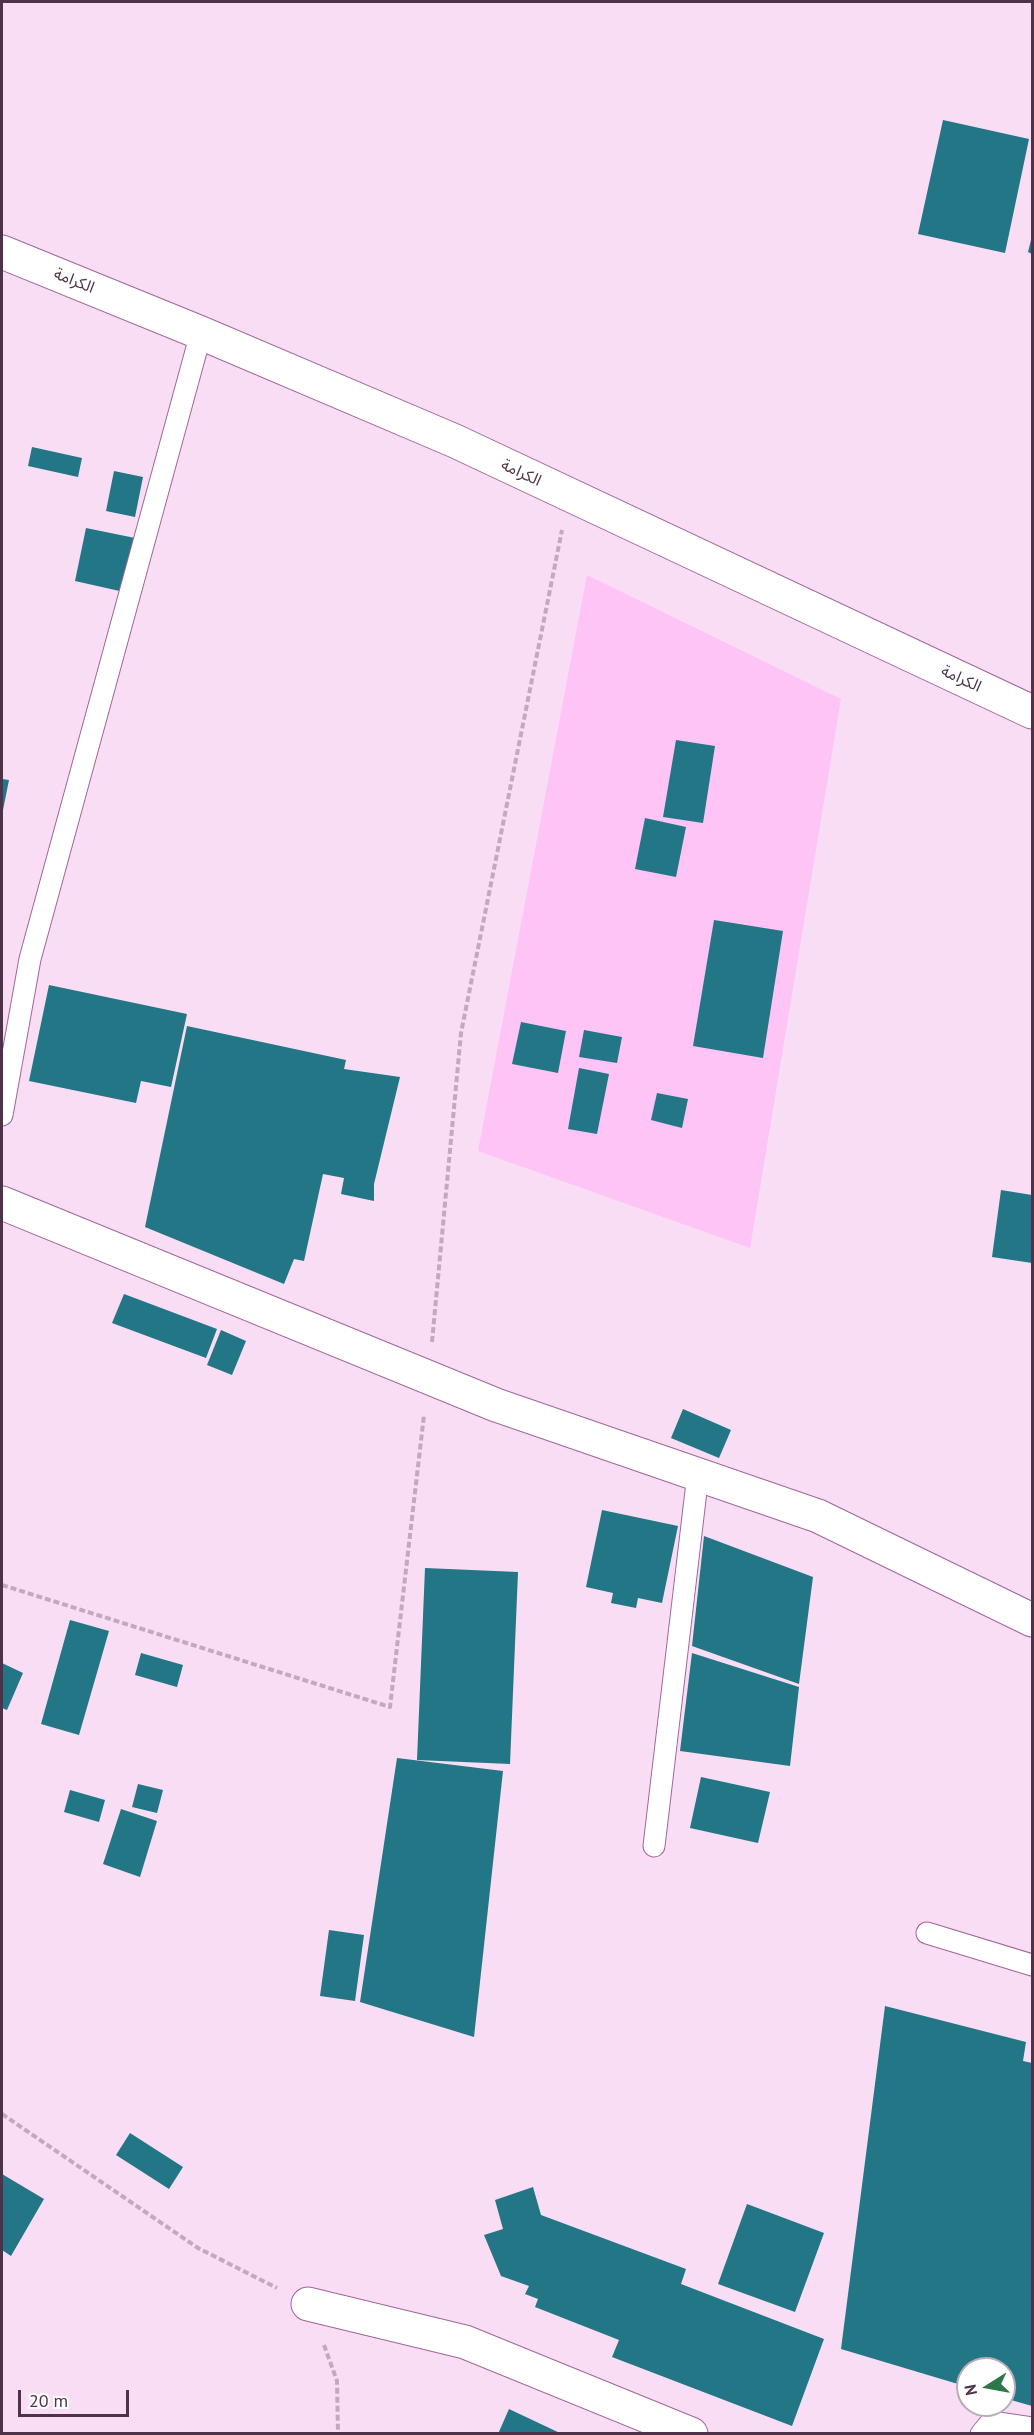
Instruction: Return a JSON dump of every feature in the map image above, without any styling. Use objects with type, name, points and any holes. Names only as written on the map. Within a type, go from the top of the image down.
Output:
[{"type":"street","name":"الكرامة","points":[[2,252],[201,333],[455,441],[1032,712]]},
{"type":"street","points":[[2,1203],[496,1405],[818,1516],[1032,1620]]},
{"type":"street","points":[[308,2304],[465,2342],[691,2433]]},
{"type":"lane","points":[[2,1115],[30,959],[201,333]]},
{"type":"lane","points":[[654,1846],[698,1474]]},
{"type":"lane","points":[[927,1933],[1032,1965]]},
{"type":"lane","points":[[981,2433],[991,2422],[1032,2428]]},
{"type":"path","points":[[2,1585],[390,1707],[428,1377],[461,1033],[569,495]]},
{"type":"path","points":[[2,2114],[198,2248],[308,2304],[338,2381],[338,2433]]},
{"type":"shaded area","points":[[587,575],[841,699],[750,1248],[478,1151]]},
{"type":"building","points":[[943,120],[1029,139],[1005,253],[918,234]]},
{"type":"building","points":[[1032,236],[1032,254],[1028,252]]},
{"type":"building","points":[[32,447],[82,458],[78,477],[28,466]]},
{"type":"building","points":[[114,471],[143,477],[135,517],[106,511]]},
{"type":"building","points":[[86,528],[135,538],[124,592],[75,581]]},
{"type":"building","points":[[676,740],[715,746],[703,823],[663,817]]},
{"type":"building","points":[[2,779],[9,780],[3,810],[2,810]]},
{"type":"building","points":[[645,818],[686,827],[676,877],[635,869]]},
{"type":"building","points":[[714,920],[783,931],[763,1058],[693,1046]]},
{"type":"building","points":[[49,985],[187,1014],[171,1087],[141,1081],[136,1103],[29,1081]]},
{"type":"building","points":[[521,1022],[566,1031],[558,1073],[512,1064]]},
{"type":"building","points":[[187,1026],[346,1060],[344,1069],[400,1077],[374,1184],[374,1201],[341,1194],[344,1178],[323,1174],[304,1261],[294,1259],[284,1284],[145,1227]]},
{"type":"building","points":[[584,1030],[622,1037],[617,1063],[579,1057]]},
{"type":"building","points":[[579,1068],[609,1074],[597,1134],[568,1129]]},
{"type":"building","points":[[657,1093],[688,1099],[682,1128],[651,1120]]},
{"type":"building","points":[[1001,1190],[1032,1195],[1032,1263],[992,1257]]},
{"type":"building","points":[[124,1294],[217,1329],[206,1358],[112,1323]]},
{"type":"building","points":[[221,1330],[246,1341],[232,1375],[207,1365]]},
{"type":"building","points":[[683,1409],[731,1430],[719,1458],[671,1438]]},
{"type":"building","points":[[602,1510],[678,1526],[662,1603],[638,1598],[636,1608],[611,1603],[613,1593],[586,1587]]},
{"type":"building","points":[[704,1536],[813,1577],[799,1684],[692,1646]]},
{"type":"building","points":[[425,1568],[518,1572],[510,1764],[417,1760]]},
{"type":"building","points":[[70,1620],[109,1631],[79,1735],[41,1724]]},
{"type":"building","points":[[141,1653],[183,1665],[177,1687],[135,1675]]},
{"type":"building","points":[[692,1653],[799,1687],[790,1766],[680,1751]]},
{"type":"building","points":[[2,1663],[23,1673],[7,1710],[2,1708]]},
{"type":"building","points":[[397,1758],[503,1771],[474,2037],[360,2002]]},
{"type":"building","points":[[701,1777],[770,1792],[758,1843],[690,1828]]},
{"type":"building","points":[[138,1784],[163,1790],[157,1813],[132,1807]]},
{"type":"building","points":[[70,1790],[105,1800],[99,1822],[64,1812]]},
{"type":"building","points":[[121,1809],[157,1821],[140,1877],[103,1864]]},
{"type":"building","points":[[329,1930],[364,1935],[355,2001],[320,1996]]},
{"type":"building","points":[[885,2006],[1026,2042],[1023,2061],[1032,2063],[1032,2406],[1016,2401],[1016,2357],[956,2357],[956,2383],[841,2349]]},
{"type":"building","points":[[130,2133],[183,2167],[169,2189],[116,2155]]},
{"type":"building","points":[[2,2174],[44,2199],[11,2256],[2,2250]]},
{"type":"building","points":[[533,2187],[541,2215],[686,2269],[681,2284],[824,2339],[792,2426],[612,2357],[619,2340],[535,2307],[538,2299],[525,2294],[529,2286],[501,2276],[484,2235],[503,2229],[495,2200]]},
{"type":"building","points":[[747,2204],[824,2233],[795,2312],[718,2284]]},
{"type":"building","points":[[509,2409],[562,2434],[498,2434]]}]
